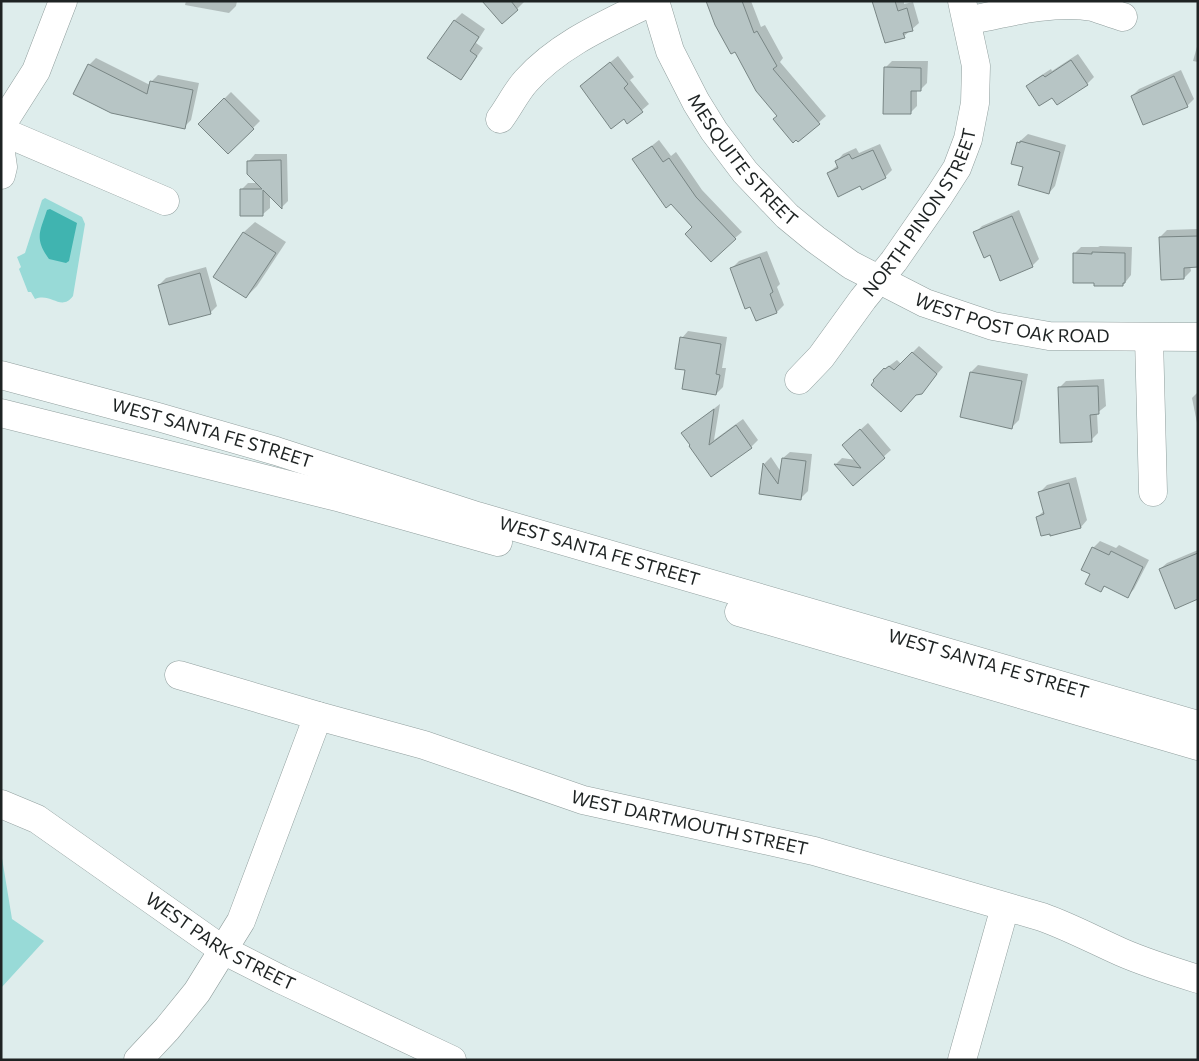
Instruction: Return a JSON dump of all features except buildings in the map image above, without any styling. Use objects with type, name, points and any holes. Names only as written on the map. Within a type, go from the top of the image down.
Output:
[{"type":"street","points":[[1,126],[36,70],[63,1]]},
{"type":"street","points":[[500,119],[525,81],[550,57],[601,27],[654,1]]},
{"type":"street","name":"MESQUITE STREET","points":[[654,1],[670,51],[696,102],[714,131],[745,172],[787,216],[814,238],[851,265],[878,280]]},
{"type":"street","name":"NORTH PINON STREET","points":[[799,380],[821,357],[939,196],[957,168],[968,139],[975,103],[976,66],[964,11],[1067,4],[1092,7],[1123,18]]},
{"type":"street","points":[[1,131],[165,201]]},
{"type":"street","points":[[1,153],[3,167],[1,175]]},
{"type":"street","name":"WEST POST OAK ROAD","points":[[878,280],[925,304],[993,326],[1049,336],[1198,337]]},
{"type":"street","points":[[1149,338],[1153,492]]},
{"type":"street","name":"WEST SANTA FE STREET","points":[[1,375],[276,451],[477,516],[1198,725]]},
{"type":"street","name":"WEST SANTA FE STREET","points":[[1,413],[342,498],[1198,746]]},
{"type":"street","name":"WEST DARTMOUTH STREET","points":[[179,676],[424,745],[583,800],[814,851],[1042,917],[1070,927],[1120,952],[1162,969],[1198,979]]},
{"type":"street","points":[[138,1060],[167,1029],[197,992],[241,921],[318,716]]},
{"type":"street","name":"WEST PARK STREET","points":[[1,804],[37,818],[223,950],[452,1060]]},
{"type":"street","points":[[962,1060],[1005,907]]},
{"type":"shaded area","points":[[45,198],[82,217],[85,224],[73,296],[64,302],[46,298],[35,299],[31,292],[28,292],[19,269],[21,267],[17,257],[25,253],[42,200]]},
{"type":"shaded area","points":[[50,209],[77,223],[69,261],[66,263],[49,259],[41,246],[41,230],[47,210]]},
{"type":"shaded area","points":[[1,852],[12,919],[44,941],[1,988]]}]
